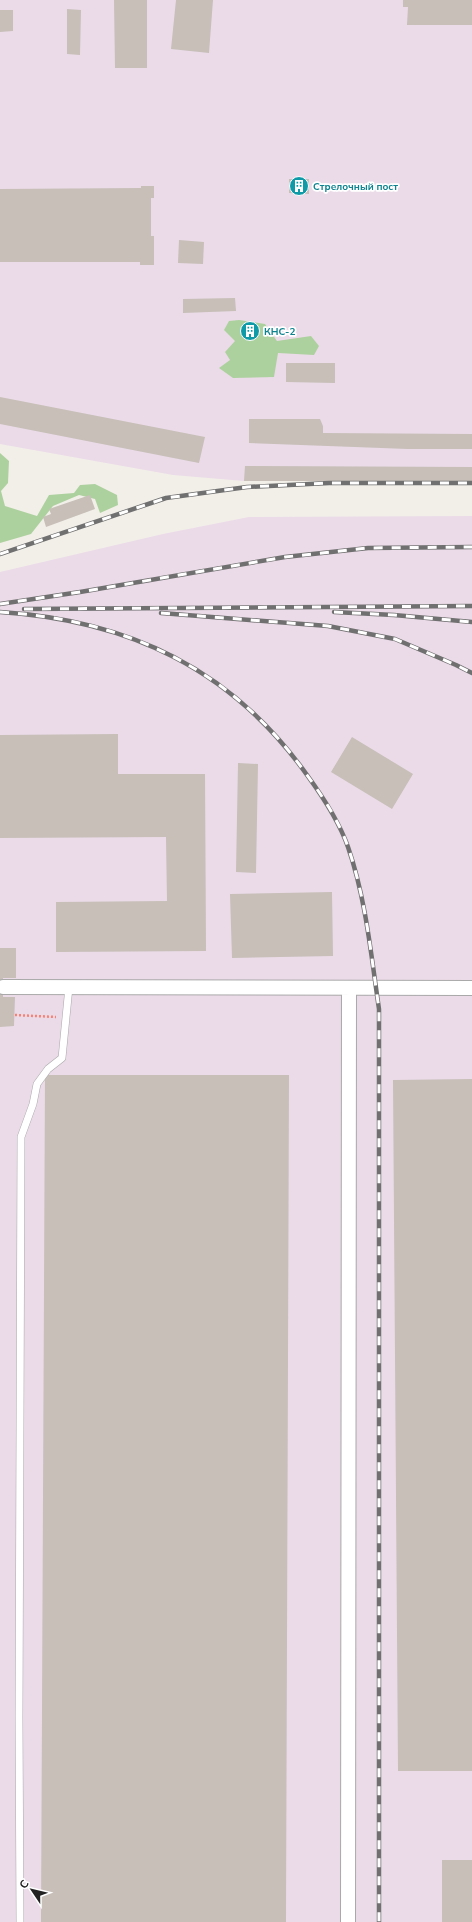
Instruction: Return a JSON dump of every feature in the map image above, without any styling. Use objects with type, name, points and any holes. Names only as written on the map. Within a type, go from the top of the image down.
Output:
[{"type":"street","points":[[3,987],[349,989],[472,988]]},
{"type":"street","points":[[348,1922],[349,989]]},
{"type":"lane","points":[[20,1922],[19,1718],[22,1136],[33,1104],[37,1084],[48,1069],[62,1058],[69,987]]},
{"type":"path","points":[[15,1015],[66,1017]]},
{"type":"shaded area","points":[[0,0],[472,0],[472,481],[244,481],[173,475],[0,444]]},
{"type":"shaded area","points":[[472,516],[472,1922],[0,1922],[0,572],[163,534],[249,517]]},
{"type":"green space","points":[[239,320],[265,324],[277,341],[311,336],[319,346],[314,355],[278,353],[274,377],[233,378],[219,368],[230,360],[225,352],[235,341],[224,330],[229,321]]},
{"type":"green space","points":[[0,453],[9,461],[8,483],[1,491],[5,506],[37,516],[49,495],[74,493],[80,485],[95,484],[117,495],[118,505],[100,513],[95,499],[79,495],[53,506],[31,534],[0,543]]},
{"type":"building","points":[[114,0],[147,0],[147,68],[115,68]]},
{"type":"building","points":[[176,0],[213,0],[209,53],[171,49]]},
{"type":"building","points":[[403,0],[472,0],[472,25],[407,25],[408,7],[403,7]]},
{"type":"building","points":[[67,9],[81,10],[80,55],[67,54]]},
{"type":"building","points":[[0,10],[13,10],[13,31],[0,32]]},
{"type":"building","name":"Стрелочный пост","points":[[289,179],[309,179],[309,194],[289,193]]},
{"type":"building","points":[[141,186],[154,186],[154,198],[151,198],[151,236],[154,236],[154,265],[140,265],[140,262],[0,262],[0,189],[141,188]]},
{"type":"building","points":[[179,240],[204,242],[203,264],[178,263]]},
{"type":"building","points":[[235,298],[236,311],[183,313],[183,299]]},
{"type":"building","name":"КНС-2","points":[[255,324],[257,336],[244,337],[243,326]]},
{"type":"building","points":[[286,363],[335,363],[335,383],[286,382]]},
{"type":"building","points":[[0,397],[205,437],[199,463],[0,424]]},
{"type":"building","points":[[249,419],[320,419],[323,426],[323,433],[472,434],[472,449],[408,449],[249,443]]},
{"type":"building","points":[[245,466],[472,467],[472,481],[244,481]]},
{"type":"building","points":[[90,495],[95,509],[46,527],[43,517],[51,514],[49,509]]},
{"type":"building","points":[[118,734],[118,774],[205,774],[206,951],[56,952],[56,902],[167,901],[166,837],[0,838],[0,735]]},
{"type":"building","points":[[352,737],[413,774],[392,809],[331,772]]},
{"type":"building","points":[[238,763],[258,764],[256,873],[236,872]]},
{"type":"building","points":[[332,892],[333,956],[232,958],[230,894]]},
{"type":"building","points":[[0,948],[16,948],[16,978],[3,978],[3,997],[15,997],[14,1026],[0,1027]]},
{"type":"building","points":[[45,1075],[289,1075],[286,1922],[41,1922]]},
{"type":"building","points":[[472,1079],[472,1771],[398,1771],[393,1080]]},
{"type":"building","points":[[442,1860],[472,1860],[472,1922],[442,1922]]},
{"type":"railway","points":[[0,554],[166,498],[247,487],[329,483],[472,483]]},
{"type":"railway","points":[[0,604],[285,557],[368,548],[472,547]]},
{"type":"railway","points":[[24,609],[472,606]]},
{"type":"railway","points":[[0,612],[47,617],[91,626],[134,639],[173,657],[211,679],[245,706],[278,738],[307,775],[325,801],[335,819],[348,847],[354,867],[364,907],[379,1009],[379,1922]]},
{"type":"railway","points":[[334,612],[394,615],[472,622]]},
{"type":"railway","points":[[161,613],[328,626],[395,639],[472,673]]},
{"type":"place","name":"Стрелочный пост","points":[[299,186]]},
{"type":"place","name":"КНС-2","points":[[250,331]]}]
